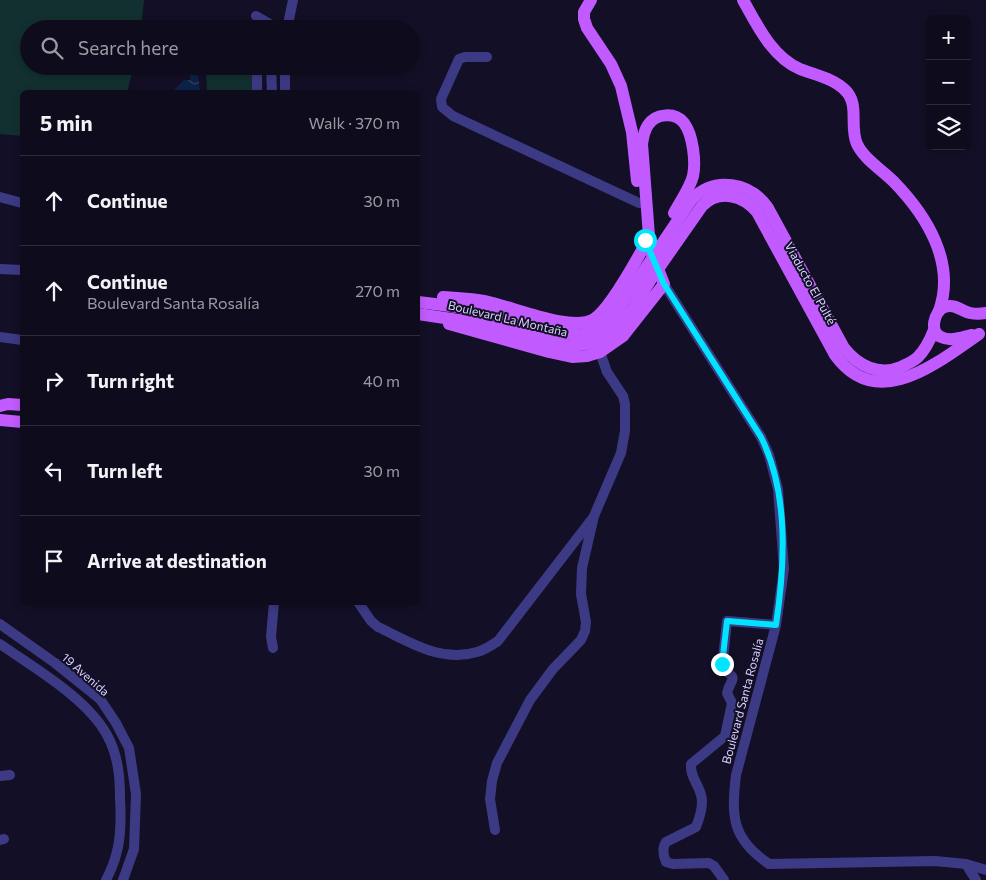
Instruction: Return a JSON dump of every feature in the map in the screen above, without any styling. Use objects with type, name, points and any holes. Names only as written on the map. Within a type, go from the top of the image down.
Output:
[{"type":"main road","points":[[436,316],[450,325],[549,352],[572,357],[588,356],[600,352],[626,333],[655,277],[639,203],[632,132],[621,86],[611,64],[587,28],[584,19],[584,12],[591,0]]},
{"type":"main road","points":[[744,0],[766,39],[784,60],[799,68],[832,80],[845,90],[850,97],[857,143],[866,156],[894,182],[923,216],[934,238],[942,261],[942,276],[960,308]]},
{"type":"main road","points":[[421,303],[436,297],[476,300],[568,323],[587,322],[600,314],[648,246],[642,144],[644,133],[650,122],[666,115],[678,118],[686,126],[694,163],[692,180],[668,224],[667,234]]},
{"type":"main road","name":"Viaducto El Pulté","points":[[655,277],[667,234],[692,199],[702,191],[720,185],[732,184],[742,187],[758,196],[768,208],[844,348],[857,362],[879,370],[892,370],[917,358],[927,345],[934,330],[934,324],[944,293],[942,276]]},
{"type":"main road","name":"Viaducto El Pulté","points":[[655,277],[702,206],[706,202],[721,196],[735,196],[748,202],[757,212],[835,355],[843,365],[858,376],[880,382],[910,377],[958,349],[982,332]]},
{"type":"main road","name":"Boulevard La Montaña","points":[[421,303],[472,309],[563,332],[583,334],[599,328],[655,277]]},
{"type":"main road","name":"Boulevard La Montaña","points":[[420,314],[508,329],[562,345],[588,345],[602,340],[617,328],[655,277]]},
{"type":"main road","points":[[939,311],[949,306],[971,313],[986,313]]},
{"type":"main road","points":[[934,330],[940,337],[949,339],[982,332]]},
{"type":"main road","points":[[0,406],[8,404],[20,405]]},
{"type":"main road","points":[[0,410],[20,412]]},
{"type":"main road","points":[[0,420],[20,422]]},
{"type":"street","points":[[289,20],[293,0]]},
{"type":"street","points":[[256,16],[263,20]]},
{"type":"street","points":[[487,57],[465,57],[460,59],[441,99],[442,107],[453,116],[639,203]]},
{"type":"street","points":[[257,75],[257,90]]},
{"type":"street","points":[[272,75],[272,90]]},
{"type":"street","points":[[285,75],[285,90]]},
{"type":"street","points":[[0,197],[20,202]]},
{"type":"street","points":[[0,269],[20,270]]},
{"type":"street","name":"Boulevard Santa Rosalía","points":[[655,277],[722,374],[761,437],[770,455],[780,501],[784,569],[776,625],[736,776],[734,793],[735,823],[742,839],[748,847],[769,864],[911,861],[966,864],[986,870]]},
{"type":"street","points":[[0,338],[20,340]]},
{"type":"street","points":[[495,830],[490,799],[497,763],[530,700],[553,669],[581,640],[585,631],[582,568],[594,516],[621,453],[625,421],[623,396],[606,372],[600,352]]},
{"type":"street","points":[[360,605],[371,621],[378,627],[432,653],[456,655],[478,652],[498,641],[594,516]]},
{"type":"street","points":[[273,648],[271,637],[274,605]]},
{"type":"street","points":[[724,880],[714,866],[709,863],[673,864],[666,862],[663,856],[664,845],[666,842],[696,827],[700,819],[702,801],[699,789],[692,777],[691,764],[692,761],[725,736],[732,703],[727,693],[732,683],[732,676],[730,672],[722,668],[727,621],[776,625]]},
{"type":"street","name":"19 Avenida","points":[[0,624],[55,663],[100,699],[116,723],[129,748],[136,794],[134,849],[124,880]]},
{"type":"street","name":"19 Avenida","points":[[0,644],[66,691],[88,711],[106,734],[120,774],[121,813],[117,854],[106,880]]},
{"type":"street","points":[[966,864],[976,880]]},
{"type":"green space","points":[[0,0],[144,0],[142,20],[20,20],[20,75],[132,75],[128,90],[20,90],[20,136],[0,134]]},
{"type":"green space","points":[[206,75],[256,75],[257,90],[207,90]]},
{"type":"water","points":[[190,75],[198,75],[200,90],[174,90],[184,80],[190,80]]},
{"type":"route","points":[[645,240],[664,284],[761,437],[770,455],[775,472],[780,501],[784,569],[776,625],[727,621],[722,664]]}]
